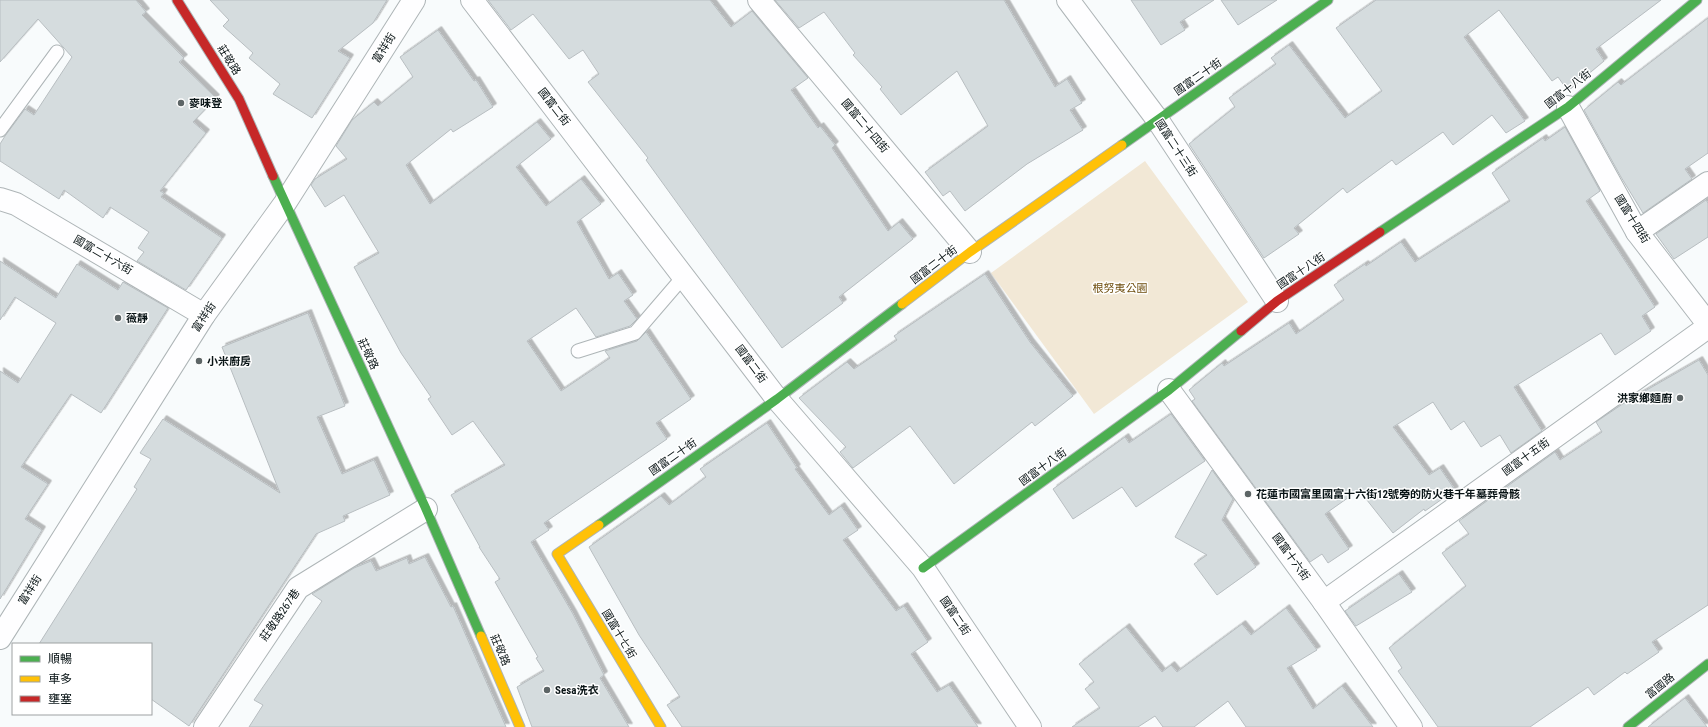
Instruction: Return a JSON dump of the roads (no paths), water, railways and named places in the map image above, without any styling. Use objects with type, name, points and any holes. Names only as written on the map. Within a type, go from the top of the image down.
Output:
[{"type":"street","name":"莊敬路","points":[[178,0],[239,99],[285,203],[426,509],[520,727]]},
{"type":"street","name":"富祥街","points":[[0,638],[204,315],[285,203],[414,0]]},
{"type":"street","name":"國富二街","points":[[472,0],[777,399],[923,568],[1030,727]]},
{"type":"street","name":"國富二十四街","points":[[759,0],[970,252]]},
{"type":"street","name":"國富二十三街","points":[[1068,0],[1157,119],[1277,301]]},
{"type":"street","name":"國富二十街","points":[[557,554],[777,399],[970,252],[1328,0]]},
{"type":"street","name":"國富十八街","points":[[923,568],[1169,390],[1277,301],[1568,107],[1697,0]]},
{"type":"street","name":"國富十四街","points":[[1568,107],[1637,232],[1708,324]]},
{"type":"street","points":[[1637,232],[1708,183]]},
{"type":"street","name":"國富二十六街","points":[[0,199],[16,204],[204,315]]},
{"type":"street","name":"國富十五街","points":[[1324,602],[1708,327]]},
{"type":"street","name":"國富十六街","points":[[1169,390],[1324,602],[1410,727]]},
{"type":"street","name":"莊敬路267巷","points":[[205,727],[298,588],[426,509]]},
{"type":"street","name":"國富十七街","points":[[557,554],[661,727]]},
{"type":"street","name":"富國路","points":[[1628,727],[1707,669]]},
{"type":"lane","points":[[0,130],[56,52]]},
{"type":"lane","points":[[578,351],[635,333],[684,276]]},
{"type":"place","name":"麥味登","points":[[181,103]]},
{"type":"place","name":"薇靜","points":[[118,318]]},
{"type":"place","name":"小米廚房","points":[[199,361]]},
{"type":"place","name":"洪家鄉麵廚","points":[[1680,398]]},
{"type":"place","name":"花蓮市國富里國富十六街12號旁的防火巷千年墓葬骨骸","points":[[1248,494]]},
{"type":"place","name":"Sesa洗衣","points":[[547,690]]},
{"type":"park label","name":"根努夷公園","points":[[1120,288]]}]
